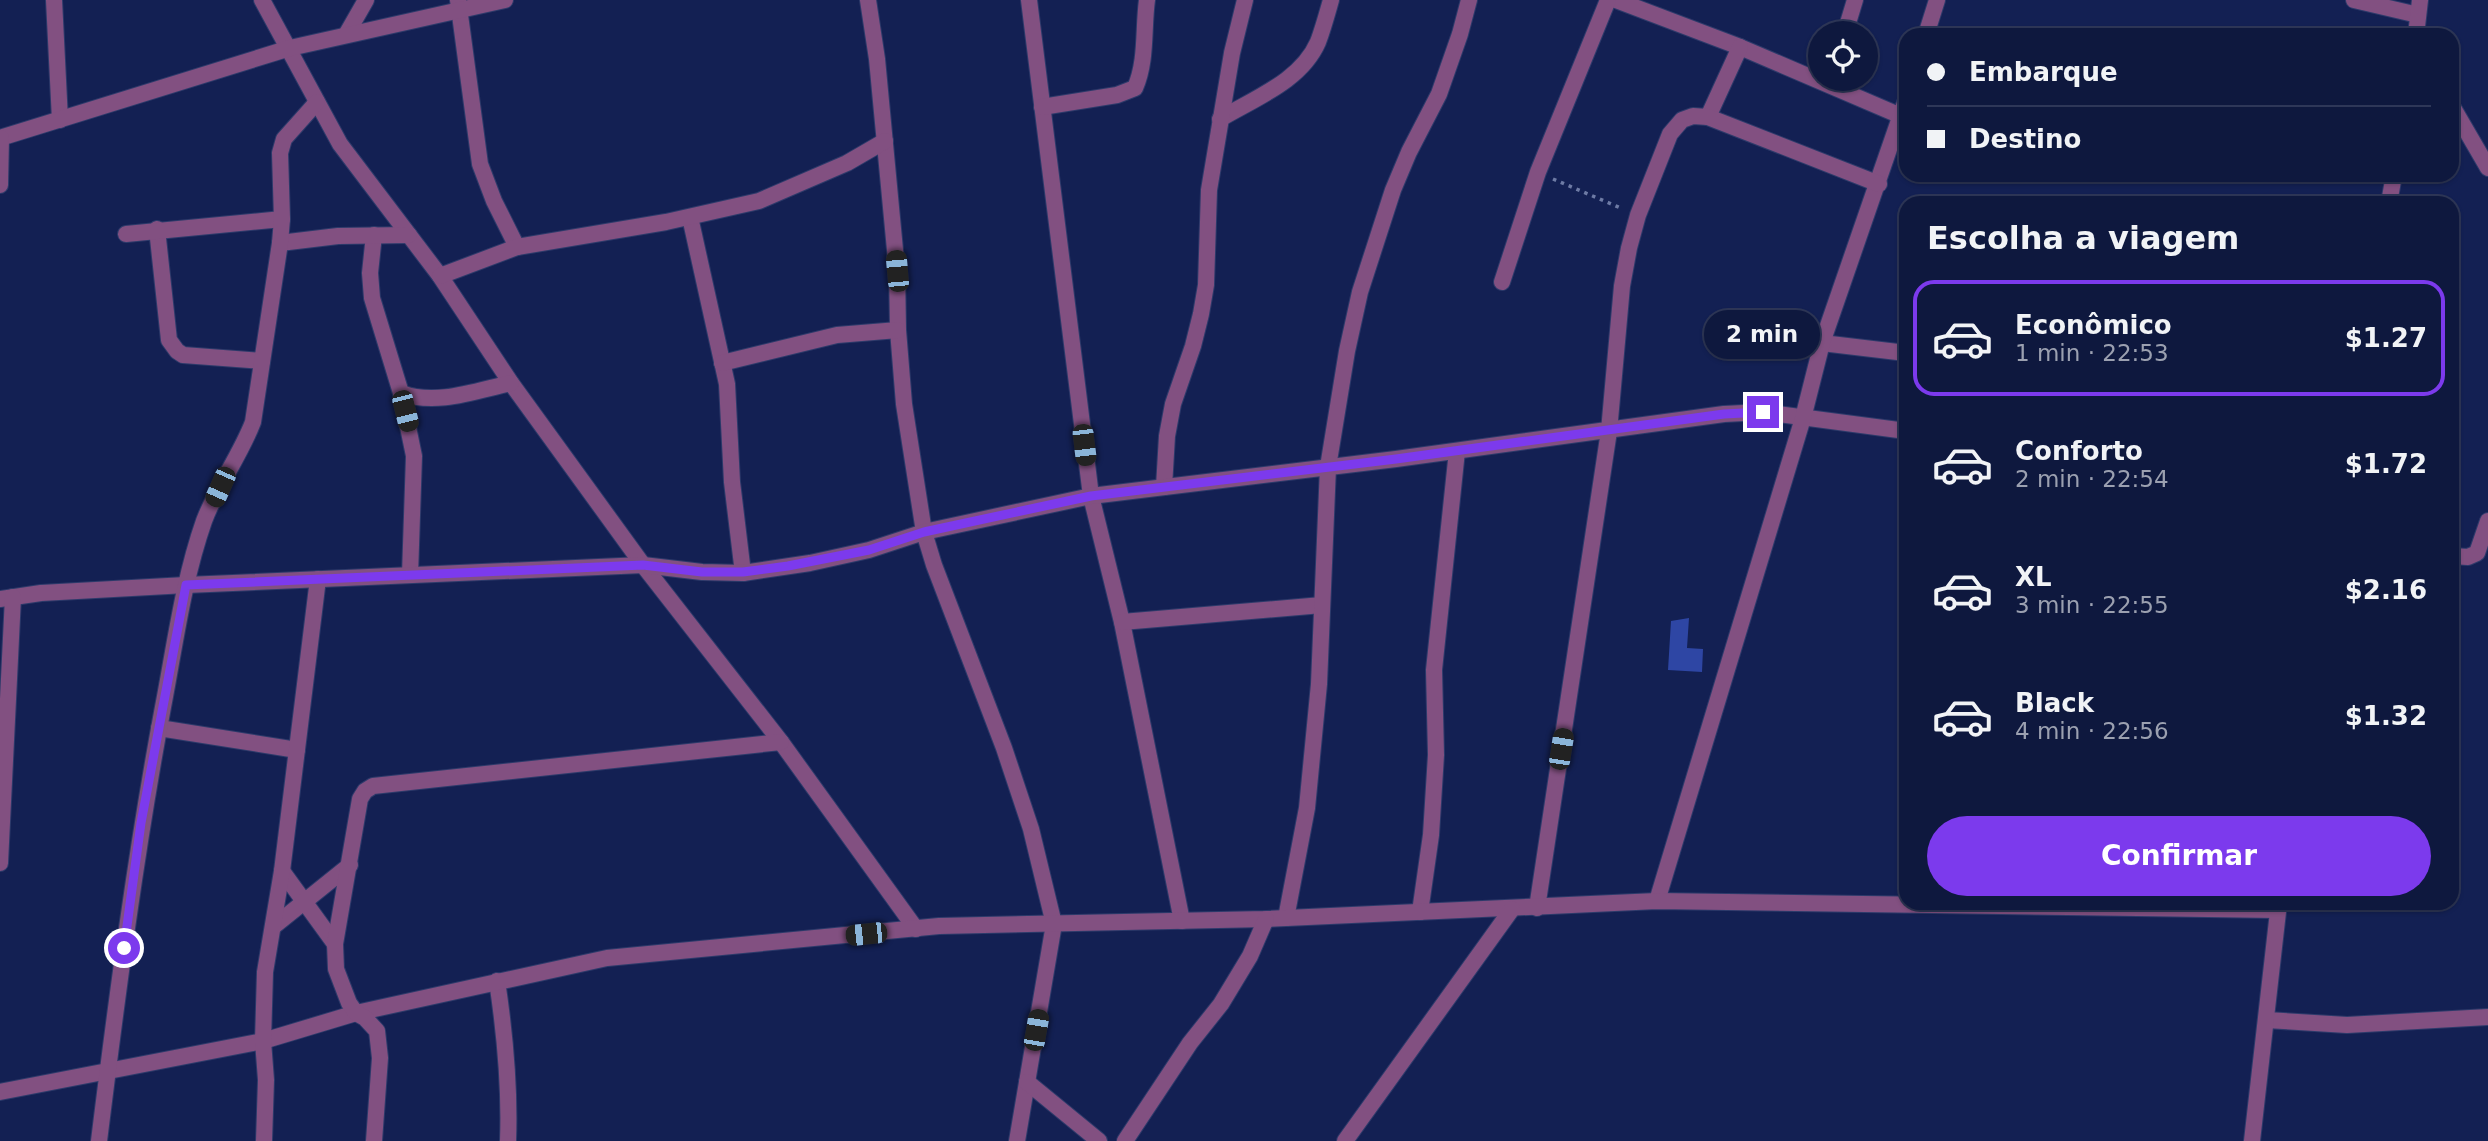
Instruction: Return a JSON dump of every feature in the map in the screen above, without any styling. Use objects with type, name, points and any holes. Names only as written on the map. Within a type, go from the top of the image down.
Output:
[{"type":"street","points":[[54,0],[60,120]]},
{"type":"street","points":[[262,0],[340,144],[440,276],[511,383],[643,565],[781,742],[916,929]]},
{"type":"street","points":[[346,35],[366,0]]},
{"type":"street","points":[[0,185],[1,138],[290,48],[458,5],[505,0]]},
{"type":"street","points":[[868,0],[897,271],[898,330],[904,404],[924,532],[1031,829],[1054,924],[1017,1141]]},
{"type":"street","points":[[1029,0],[1091,496],[1122,622],[1182,921]]},
{"type":"street","points":[[1042,107],[1117,95],[1135,88],[1140,77],[1147,0]]},
{"type":"street","points":[[1164,487],[1167,436],[1173,404],[1193,346],[1206,285],[1209,190],[1220,119],[1245,0]]},
{"type":"street","points":[[1220,119],[1293,77],[1318,43],[1331,0]]},
{"type":"street","points":[[1286,918],[1307,808],[1319,684],[1328,467],[1347,351],[1360,292],[1393,190],[1439,94],[1469,0]]},
{"type":"street","points":[[1502,282],[1538,172],[1608,0]]},
{"type":"street","points":[[1616,0],[1808,73]]},
{"type":"street","points":[[1849,21],[1855,0]]},
{"type":"street","points":[[1928,28],[1937,0]]},
{"type":"street","points":[[2354,0],[2419,8],[2417,28]]},
{"type":"street","points":[[458,5],[480,164],[494,201],[517,247]]},
{"type":"street","points":[[1708,117],[1740,47]]},
{"type":"street","points":[[1856,91],[1899,107]]},
{"type":"street","points":[[99,1141],[141,823],[186,585],[204,521],[228,470],[244,446],[253,422],[280,243],[280,153],[284,139],[317,102]]},
{"type":"street","points":[[1537,908],[1609,431],[1622,286],[1638,215],[1670,134],[1682,120],[1693,116],[1708,117],[1879,184]]},
{"type":"street","points":[[2459,118],[2488,168]]},
{"type":"street","points":[[1657,901],[1803,418],[1822,343],[1899,121]]},
{"type":"street","points":[[440,276],[517,247],[690,217],[760,201],[847,163],[885,141]]},
{"type":"street","points":[[690,217],[727,384],[732,482],[743,572]]},
{"type":"street","points":[[126,234],[282,219]]},
{"type":"street","points":[[157,229],[169,340],[177,351],[183,355],[262,361]]},
{"type":"street","points":[[280,243],[374,234],[409,235]]},
{"type":"street","points":[[374,234],[370,273],[372,298],[401,393],[414,456],[411,575]]},
{"type":"street","points":[[722,363],[837,335],[898,330]]},
{"type":"street","points":[[1822,343],[1899,352]]},
{"type":"street","points":[[401,393],[416,399],[434,399],[511,383]]},
{"type":"street","points":[[0,863],[7,598],[41,593],[186,585],[643,565],[702,572],[743,572],[822,561],[869,550],[924,532],[1091,496],[1457,451],[1743,412],[1763,412],[1899,430]]},
{"type":"street","points":[[1420,912],[1434,794],[1434,670],[1457,451]]},
{"type":"street","points":[[2459,556],[2468,557],[2477,553],[2488,520]]},
{"type":"street","points":[[264,1141],[265,972],[282,871],[318,579]]},
{"type":"street","points":[[1122,622],[1322,605]]},
{"type":"street","points":[[159,728],[297,750]]},
{"type":"street","points":[[374,1141],[379,1043],[377,1031],[356,1013],[341,986],[336,969],[335,944],[360,799],[365,791],[373,786],[781,742]]},
{"type":"street","points":[[274,926],[350,865]]},
{"type":"street","points":[[282,871],[335,944]]},
{"type":"street","points":[[0,1092],[263,1041],[356,1013],[607,958],[916,929],[1266,919],[1657,901],[1899,903]]},
{"type":"street","points":[[1345,1141],[1512,909]]},
{"type":"street","points":[[2252,1141],[2278,910]]},
{"type":"street","points":[[1125,1141],[1190,1043],[1221,1004],[1250,956],[1266,919]]},
{"type":"street","points":[[497,981],[509,1080],[508,1141]]},
{"type":"street","points":[[2266,1020],[2347,1025],[2488,1017]]},
{"type":"street","points":[[1027,1082],[1099,1141]]},
{"type":"path","points":[[1538,172],[1638,215]]},
{"type":"building","points":[[1689,618],[1687,648],[1703,649],[1702,672],[1668,670],[1671,621]]},
{"type":"route","points":[[124,948],[141,823],[186,585],[643,565],[702,572],[743,572],[810,563],[869,550],[924,532],[1091,496],[1396,459],[1724,414],[1763,412]]}]
